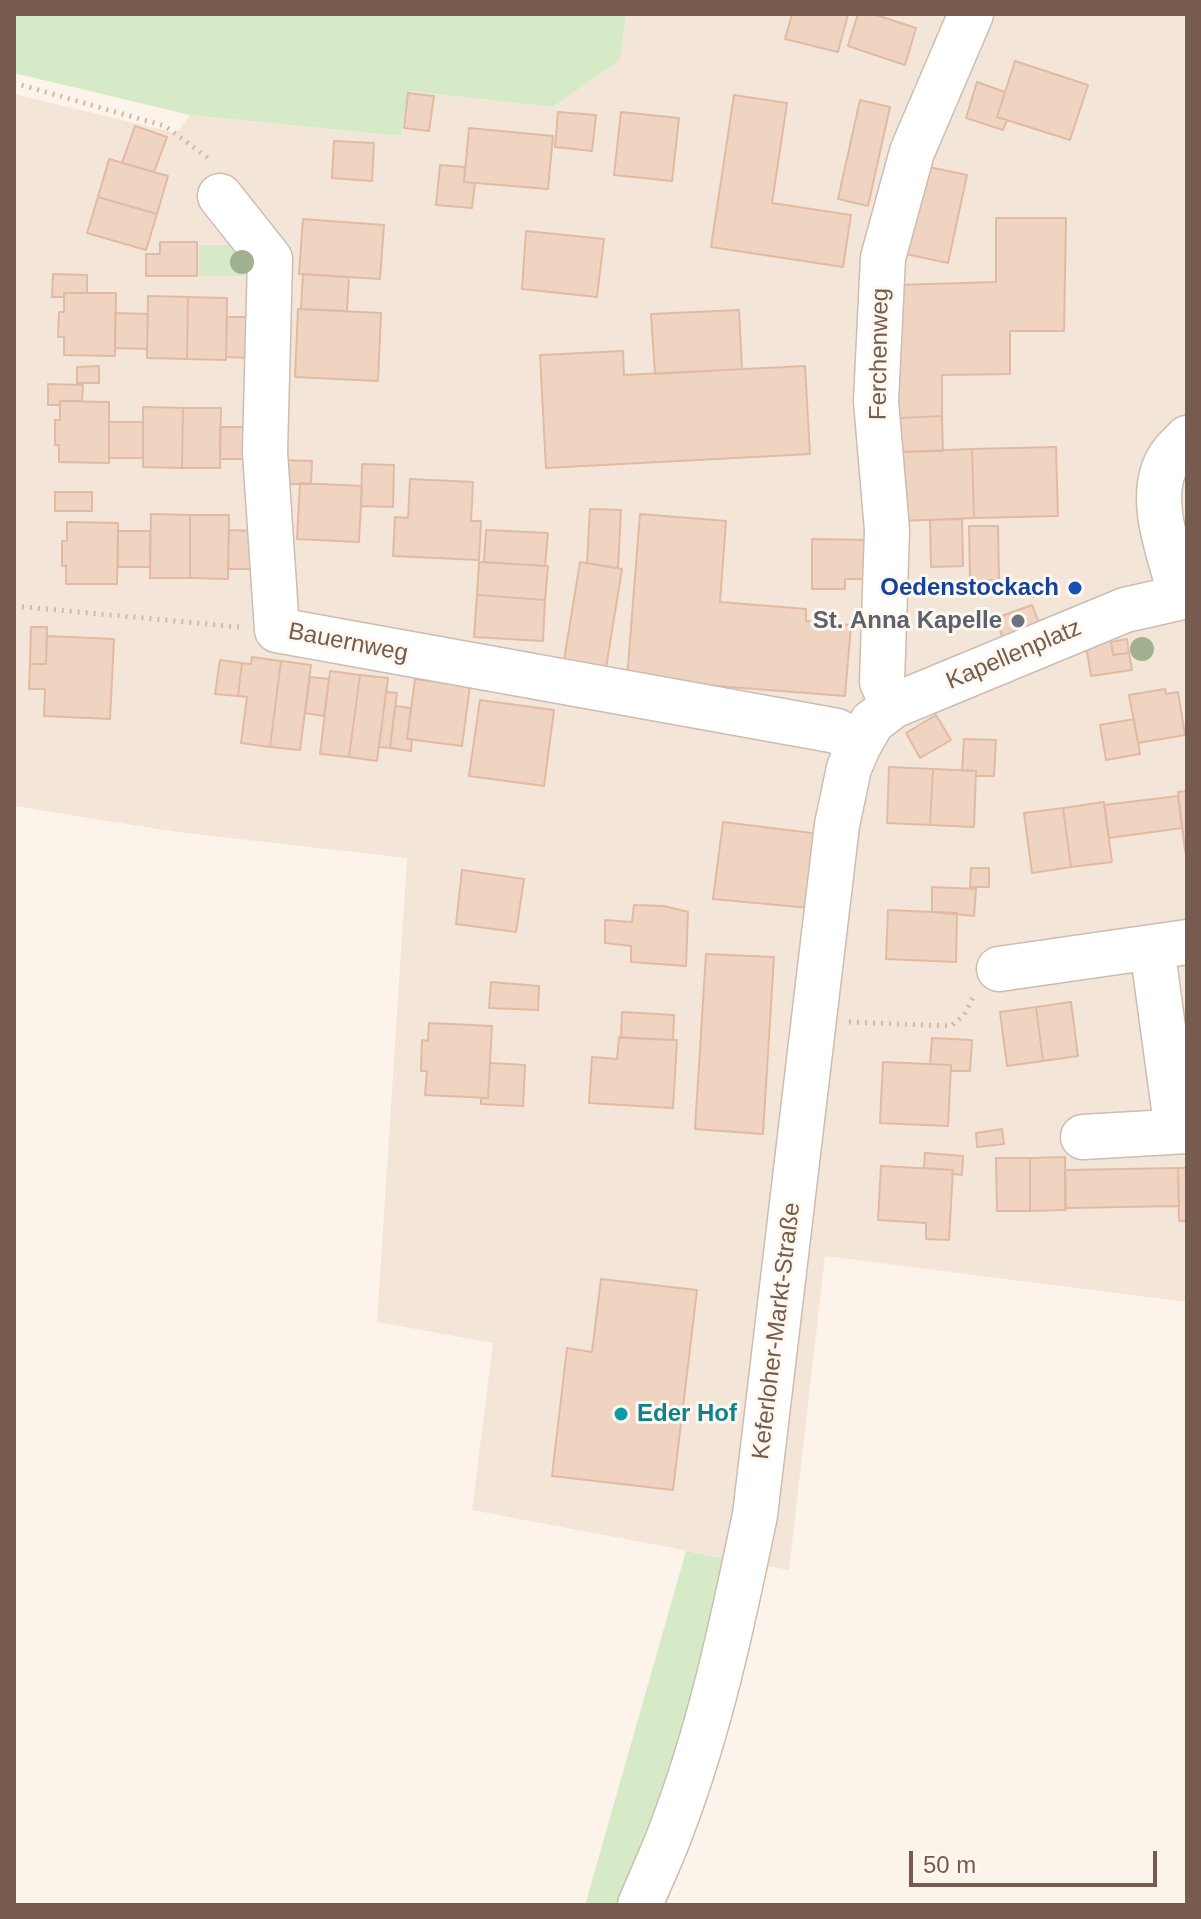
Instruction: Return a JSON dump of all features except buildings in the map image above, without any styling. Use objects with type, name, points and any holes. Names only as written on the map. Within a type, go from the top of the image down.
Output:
[{"type":"street","name":"Ferchenweg","points":[[893,706],[882,682],[887,530],[876,401],[883,258],[912,152],[971,14]]},
{"type":"street","name":"Bauernweg","points":[[220,196],[270,259],[265,452],[277,630],[837,731],[859,745]]},
{"type":"street","points":[[1184,596],[1161,514],[1159,484],[1169,458],[1187,438]]},
{"type":"street","name":"Kapellenplatz","points":[[859,745],[872,722],[893,706],[1125,610],[1184,596]]},
{"type":"street","name":"Keferloher-Markt-Straße","points":[[640,1905],[672,1830],[707,1721],[755,1515],[837,825],[849,768],[859,745]]},
{"type":"street","points":[[999,969],[1170,944],[1182,1131],[1083,1137]]},
{"type":"path","points":[[14,83],[165,126],[208,158],[220,196]]},
{"type":"path","points":[[886,590],[1058,596]]},
{"type":"path","points":[[14,606],[277,630]]},
{"type":"path","points":[[840,1022],[951,1026],[964,1015],[974,993],[999,969]]},
{"type":"shaded area","points":[[626,14],[1187,14],[1187,1302],[825,1256],[789,1570],[472,1510],[493,1343],[377,1322],[407,858],[177,832],[14,806],[14,94],[176,133],[190,115],[401,136],[407,91],[553,107],[620,60]]},
{"type":"green space","points":[[14,14],[626,14],[620,60],[553,107],[408,91],[401,136],[190,115],[14,73]]},
{"type":"green space","points":[[199,245],[242,245],[252,276],[199,276]]},
{"type":"green space","points":[[686,1551],[730,1559],[704,1670],[622,1905],[585,1905]]},
{"type":"place","name":"Oedenstockach","points":[[1075,588]]},
{"type":"place","name":"St. Anna Kapelle","points":[[1018,621]]},
{"type":"place","name":"Eder Hof","points":[[621,1414]]}]
